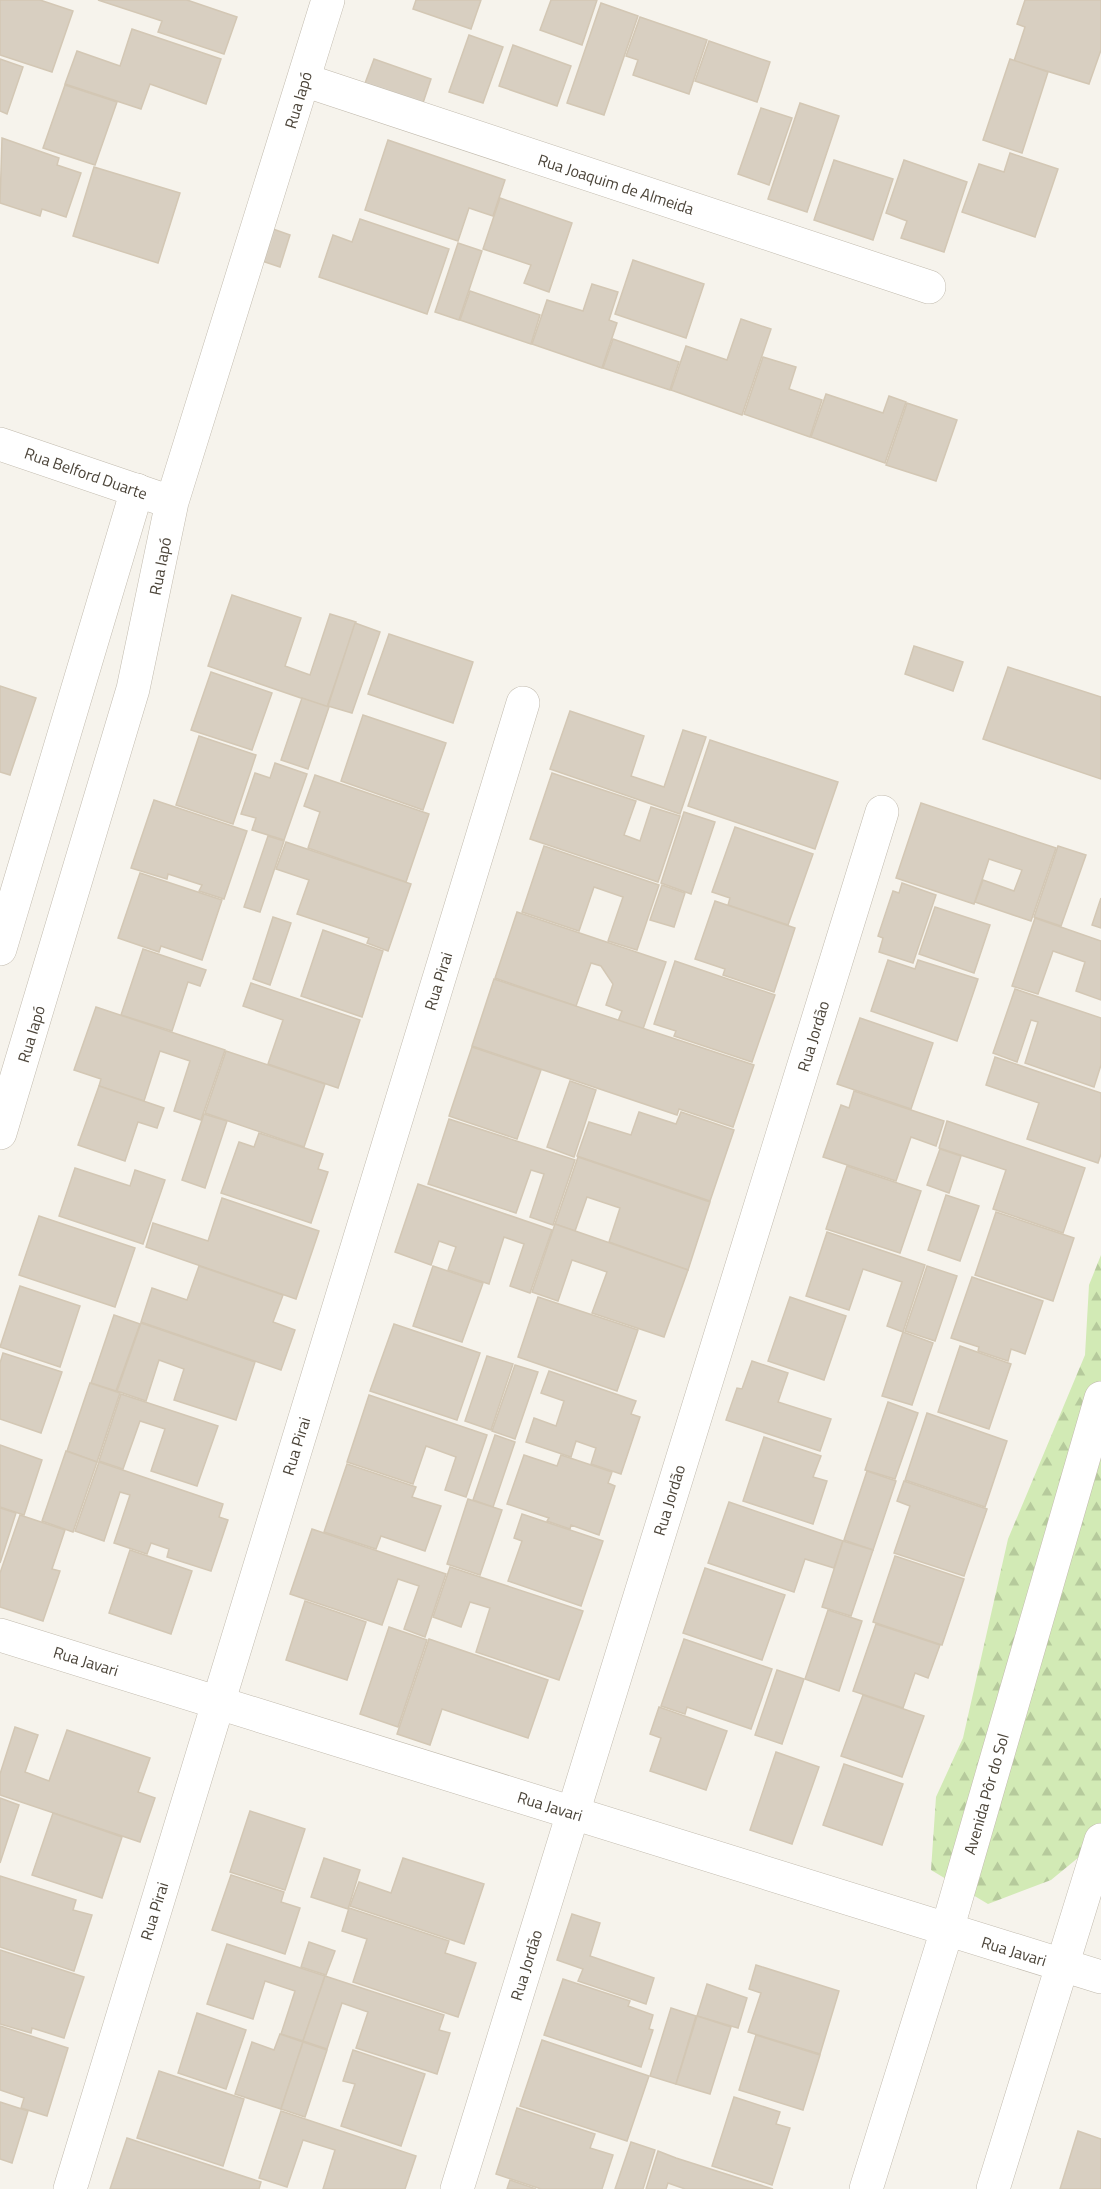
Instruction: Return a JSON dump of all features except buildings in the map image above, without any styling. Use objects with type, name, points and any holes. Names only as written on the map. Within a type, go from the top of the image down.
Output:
[{"type":"street","name":"Rua Iapó","points":[[0,1133],[133,689],[172,502],[328,0]]},
{"type":"street","name":"Rua Joaquim de Almeida","points":[[304,80],[929,287]]},
{"type":"street","name":"Rua Belford Duarte","points":[[0,444],[172,502]]},
{"type":"street","points":[[0,950],[137,490]]},
{"type":"street","name":"Rua Pirai","points":[[69,2189],[523,703]]},
{"type":"street","name":"Rua Jordão","points":[[458,2189],[882,812]]},
{"type":"street","name":"Avenida Pôr do Sol","points":[[866,2189],[947,1930],[1101,1398]]},
{"type":"street","name":"Rua Javari","points":[[0,1635],[1101,1977]]},
{"type":"street","points":[[993,2189],[1101,1840]]},
{"type":"green space","points":[[1101,1255],[1101,1839],[1051,1880],[988,1904],[931,1870],[936,1797],[963,1738],[1008,1539],[1085,1355],[1089,1285]]}]
